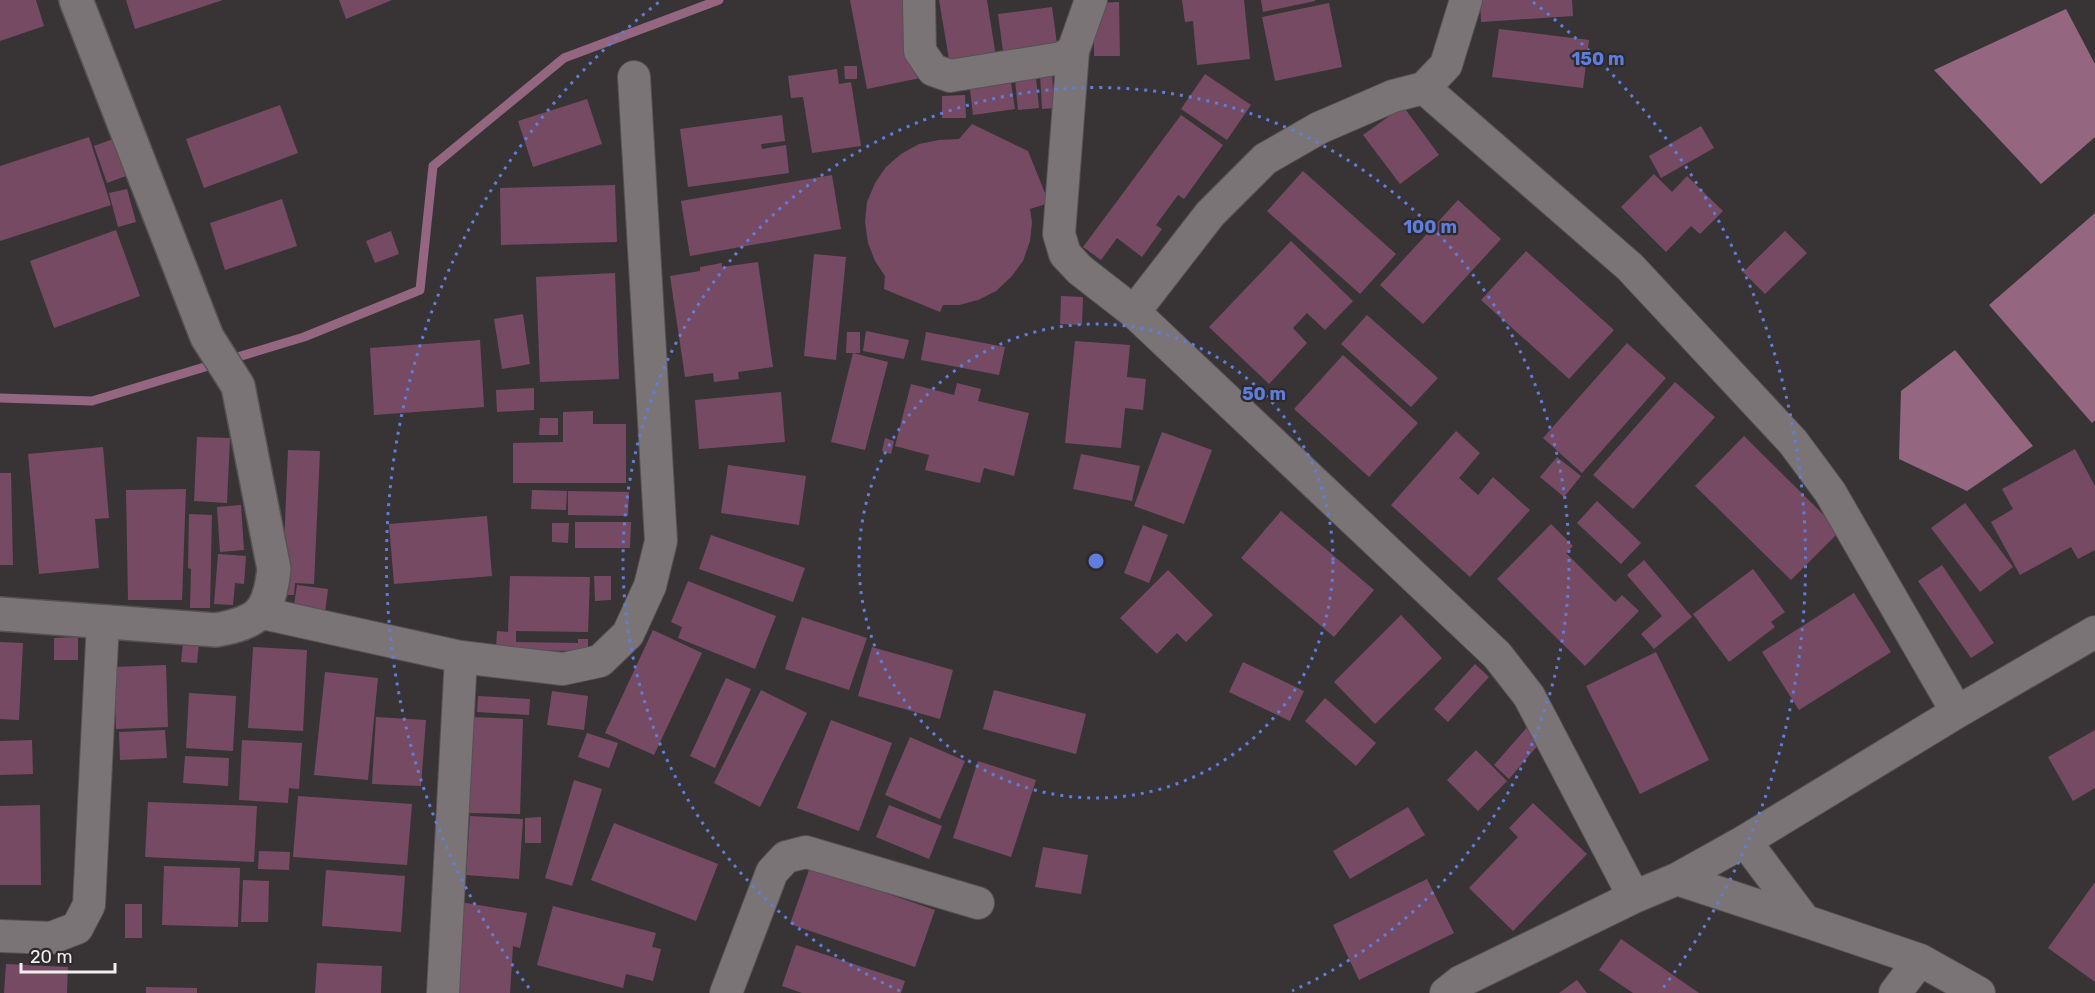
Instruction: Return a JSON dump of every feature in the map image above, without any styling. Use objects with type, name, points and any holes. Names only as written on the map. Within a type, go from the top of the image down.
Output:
[{"type":"street","points":[[0,614],[216,630],[241,626],[262,613],[272,592],[274,569],[238,386],[207,337],[76,0]]},
{"type":"street","points":[[919,0],[920,51],[933,70],[950,75],[1062,58],[1073,51]]},
{"type":"street","points":[[1091,0],[1073,51],[1059,234],[1065,254],[1080,270],[1134,312],[1497,655],[1529,696],[1634,897]]},
{"type":"street","points":[[1134,312],[1210,214],[1265,159],[1319,128],[1393,96],[1425,88],[1446,65],[1466,0]]},
{"type":"street","points":[[262,613],[461,657],[563,669],[600,661],[628,634],[650,586],[661,541],[634,77]]},
{"type":"street","points":[[1425,88],[1630,267],[1793,442],[1830,492],[1957,712]]},
{"type":"street","points":[[0,936],[51,938],[77,928],[89,905],[103,621]]},
{"type":"street","points":[[1446,993],[1460,982],[1634,897],[1677,879],[1745,842],[1957,712],[2095,632]]},
{"type":"street","points":[[443,993],[461,657]]},
{"type":"street","points":[[1745,842],[1805,921]]},
{"type":"street","points":[[726,993],[772,872],[786,857],[806,852],[978,903]]},
{"type":"street","points":[[1677,879],[1920,960],[1979,993]]},
{"type":"street","points":[[1895,993],[1920,960]]},
{"type":"shaded area","points":[[2066,9],[2095,64],[2095,137],[2041,184],[1934,70]]},
{"type":"shaded area","points":[[2095,213],[2095,420],[2092,423],[1989,305]]},
{"type":"shaded area","points":[[1955,350],[2033,446],[1967,491],[1899,459],[1901,391]]},
{"type":"building","points":[[0,0],[36,0],[44,26],[0,41]]},
{"type":"building","points":[[126,0],[223,0],[135,29]]},
{"type":"building","points":[[339,0],[392,0],[346,19]]},
{"type":"building","points":[[850,0],[905,0],[920,78],[867,89]]},
{"type":"building","points":[[939,0],[987,0],[996,57],[950,65]]},
{"type":"building","points":[[1182,0],[1244,0],[1250,59],[1197,65],[1193,21],[1185,22]]},
{"type":"building","points":[[1261,0],[1315,0],[1315,1],[1263,12]]},
{"type":"building","points":[[1480,0],[1572,0],[1573,16],[1481,22]]},
{"type":"building","points":[[1119,2],[1120,56],[1094,56],[1094,3]]},
{"type":"building","points":[[1329,3],[1342,67],[1275,81],[1262,17]]},
{"type":"building","points":[[1052,7],[1058,51],[1004,59],[998,14]]},
{"type":"building","points":[[1499,29],[1589,40],[1583,88],[1492,77]]},
{"type":"building","points":[[844,66],[857,66],[857,79],[845,79]]},
{"type":"building","points":[[837,69],[839,84],[851,82],[861,146],[812,153],[803,97],[791,98],[788,76]]},
{"type":"building","points":[[1052,73],[1054,108],[1042,109],[1040,74]]},
{"type":"building","points":[[1205,74],[1251,105],[1227,140],[1181,109]]},
{"type":"building","points":[[1036,77],[1039,108],[1018,110],[1015,79]]},
{"type":"building","points":[[1011,83],[1015,109],[973,115],[970,89]]},
{"type":"building","points":[[965,95],[966,118],[942,118],[942,96]]},
{"type":"building","points":[[587,99],[602,144],[533,167],[518,121]]},
{"type":"building","points":[[280,105],[298,153],[204,188],[186,139]]},
{"type":"building","points":[[1403,106],[1439,155],[1400,184],[1363,135]]},
{"type":"building","points":[[782,115],[785,141],[761,144],[762,149],[786,145],[789,173],[688,187],[680,129]]},
{"type":"building","points":[[1181,115],[1223,145],[1184,199],[1178,195],[1156,225],[1162,229],[1142,257],[1117,238],[1101,260],[1083,247]]},
{"type":"building","points":[[972,124],[1028,151],[1049,203],[1030,209],[1032,222],[1030,241],[1023,261],[1011,277],[996,291],[978,300],[959,305],[943,305],[940,312],[884,289],[885,276],[875,261],[868,243],[865,222],[867,202],[875,183],[886,167],[901,154],[919,144],[959,139]]},
{"type":"building","points":[[1701,126],[1714,148],[1661,178],[1649,156]]},
{"type":"building","points":[[89,137],[111,205],[0,241],[0,166]]},
{"type":"building","points":[[113,139],[126,176],[107,183],[94,146]]},
{"type":"building","points":[[1303,171],[1396,254],[1360,294],[1267,211]]},
{"type":"building","points":[[1654,174],[1672,192],[1687,176],[1723,211],[1700,234],[1691,226],[1666,252],[1621,207]]},
{"type":"building","points":[[832,175],[841,229],[690,256],[681,201]]},
{"type":"building","points":[[615,185],[617,242],[501,245],[500,188]]},
{"type":"building","points":[[127,189],[136,222],[118,227],[109,193]]},
{"type":"building","points":[[282,199],[297,246],[225,270],[210,223]]},
{"type":"building","points":[[1458,200],[1501,239],[1423,324],[1380,285]]},
{"type":"building","points":[[116,230],[140,296],[54,328],[30,261]]},
{"type":"building","points":[[391,231],[399,254],[375,263],[366,241]]},
{"type":"building","points":[[1785,231],[1807,253],[1765,294],[1743,272]]},
{"type":"building","points":[[1291,241],[1353,301],[1325,330],[1307,313],[1293,328],[1307,343],[1269,384],[1209,327]]},
{"type":"building","points":[[1526,251],[1614,330],[1569,379],[1481,300]]},
{"type":"building","points":[[814,254],[846,257],[836,360],[804,356]]},
{"type":"building","points":[[758,262],[773,367],[738,372],[739,379],[714,382],[713,373],[685,377],[670,276],[700,271],[700,267],[722,263],[722,267]]},
{"type":"building","points":[[615,273],[619,379],[540,382],[536,277]]},
{"type":"building","points":[[1061,296],[1083,297],[1082,325],[1060,324]]},
{"type":"building","points":[[523,314],[530,364],[502,369],[494,319]]},
{"type":"building","points":[[1367,315],[1438,378],[1411,407],[1341,344]]},
{"type":"building","points":[[866,331],[909,340],[904,359],[863,351]]},
{"type":"building","points":[[847,332],[860,332],[860,353],[846,353]]},
{"type":"building","points":[[926,332],[1005,347],[999,375],[921,360]]},
{"type":"building","points":[[480,340],[484,407],[374,415],[370,348]]},
{"type":"building","points":[[1075,341],[1130,345],[1127,377],[1146,379],[1143,410],[1125,408],[1121,448],[1065,443]]},
{"type":"building","points":[[1627,343],[1666,378],[1582,473],[1543,438]]},
{"type":"building","points":[[853,353],[888,362],[865,450],[831,442]]},
{"type":"building","points":[[1343,355],[1418,423],[1369,477],[1294,409]]},
{"type":"building","points":[[1675,382],[1715,417],[1633,509],[1593,475]]},
{"type":"building","points":[[957,383],[981,389],[978,401],[1029,413],[1014,476],[984,468],[980,483],[925,470],[929,455],[895,446],[911,384],[954,395]]},
{"type":"building","points":[[534,388],[534,410],[497,412],[496,390]]},
{"type":"building","points":[[781,392],[785,442],[699,449],[695,400]]},
{"type":"building","points":[[593,411],[593,424],[626,424],[626,483],[513,483],[513,443],[563,442],[563,412]]},
{"type":"building","points":[[540,418],[558,418],[558,435],[539,435]]},
{"type":"building","points":[[1456,431],[1480,453],[1459,478],[1478,495],[1493,477],[1530,510],[1470,577],[1391,505]]},
{"type":"building","points":[[1162,432],[1212,450],[1184,524],[1134,506]]},
{"type":"building","points":[[1744,436],[1840,531],[1791,580],[1695,486]]},
{"type":"building","points":[[197,437],[230,438],[227,503],[194,501]]},
{"type":"building","points":[[885,438],[894,441],[891,454],[882,451]]},
{"type":"building","points":[[103,447],[109,518],[95,519],[99,568],[39,574],[28,454]]},
{"type":"building","points":[[2075,449],[2095,486],[2095,550],[2078,559],[2071,547],[2020,575],[1991,522],[2013,509],[2002,489]]},
{"type":"building","points":[[288,450],[320,451],[314,584],[295,583],[294,595],[282,595]]},
{"type":"building","points":[[1081,454],[1140,466],[1132,501],[1073,489]]},
{"type":"building","points":[[1557,457],[1581,476],[1564,497],[1540,477]]},
{"type":"building","points":[[728,465],[806,476],[799,525],[721,513]]},
{"type":"building","points":[[0,473],[11,473],[13,565],[0,565]]},
{"type":"building","points":[[186,489],[182,600],[128,600],[126,490]]},
{"type":"building","points":[[532,490],[567,491],[566,510],[531,509]]},
{"type":"building","points":[[568,491],[629,492],[628,516],[568,515]]},
{"type":"building","points":[[1597,501],[1641,543],[1621,564],[1577,523]]},
{"type":"building","points":[[1965,503],[2013,567],[1980,592],[1931,528]]},
{"type":"building","points":[[241,505],[244,550],[220,552],[217,507]]},
{"type":"building","points":[[1281,511],[1374,590],[1334,637],[1241,558]]},
{"type":"building","points":[[189,514],[212,515],[210,608],[190,608]]},
{"type":"building","points":[[487,516],[492,576],[394,584],[389,524]]},
{"type":"building","points":[[575,522],[631,522],[630,548],[575,548]]},
{"type":"building","points":[[552,523],[569,523],[568,543],[552,542]]},
{"type":"building","points":[[1551,524],[1573,546],[1566,553],[1615,602],[1622,595],[1639,611],[1585,666],[1497,579]]},
{"type":"building","points":[[1143,525],[1168,535],[1149,583],[1124,573]]},
{"type":"building","points":[[711,535],[805,568],[793,602],[699,569]]},
{"type":"building","points":[[218,554],[246,556],[244,584],[235,583],[233,605],[214,604]]},
{"type":"building","points":[[1644,560],[1692,617],[1654,649],[1641,634],[1662,616],[1627,575]]},
{"type":"building","points":[[1942,565],[1994,643],[1971,658],[1918,581]]},
{"type":"building","points":[[1753,569],[1785,612],[1771,622],[1775,627],[1729,662],[1693,614]]},
{"type":"building","points":[[1168,570],[1213,615],[1186,642],[1177,633],[1157,654],[1120,618]]},
{"type":"building","points":[[510,576],[590,577],[588,632],[516,631],[516,642],[578,643],[578,639],[588,639],[588,651],[496,650],[497,631],[508,632]]},
{"type":"building","points":[[594,576],[611,576],[611,600],[595,601]]},
{"type":"building","points":[[688,581],[776,616],[755,669],[678,638],[682,627],[671,622]]},
{"type":"building","points":[[297,585],[328,589],[325,613],[293,612]]},
{"type":"building","points":[[1854,593],[1891,652],[1799,710],[1762,652]]},
{"type":"building","points":[[1401,615],[1442,658],[1375,724],[1334,682]]},
{"type":"building","points":[[802,617],[867,638],[849,690],[785,669]]},
{"type":"building","points":[[653,630],[702,653],[654,755],[605,733]]},
{"type":"building","points":[[78,637],[78,660],[54,660],[54,638]]},
{"type":"building","points":[[0,642],[23,643],[19,720],[0,719]]},
{"type":"building","points":[[183,642],[199,643],[197,663],[181,662]]},
{"type":"building","points":[[253,647],[307,650],[303,731],[248,728]]},
{"type":"building","points":[[872,647],[953,670],[940,719],[858,696]]},
{"type":"building","points":[[1656,652],[1709,760],[1640,794],[1586,686]]},
{"type":"building","points":[[1243,662],[1304,691],[1290,721],[1229,692]]},
{"type":"building","points":[[1475,664],[1489,677],[1448,722],[1434,709]]},
{"type":"building","points":[[166,665],[168,727],[116,729],[113,667]]},
{"type":"building","points":[[325,672],[378,678],[368,780],[314,775]]},
{"type":"building","points":[[726,678],[751,689],[715,768],[690,756]]},
{"type":"building","points":[[761,690],[807,713],[760,807],[714,783]]},
{"type":"building","points":[[994,690],[1086,714],[1076,754],[983,729]]},
{"type":"building","points":[[552,691],[588,696],[584,730],[547,725]]},
{"type":"building","points":[[189,693],[236,696],[233,751],[186,748]]},
{"type":"building","points":[[478,696],[530,699],[529,715],[477,712]]},
{"type":"building","points":[[1325,698],[1376,743],[1356,766],[1305,721]]},
{"type":"building","points":[[376,717],[426,720],[421,786],[372,784]]},
{"type":"building","points":[[469,717],[523,719],[520,814],[466,813]]},
{"type":"building","points":[[831,720],[892,743],[859,831],[797,808]]},
{"type":"building","points":[[1529,725],[1545,737],[1509,779],[1494,765]]},
{"type":"building","points":[[165,730],[167,758],[120,760],[119,732]]},
{"type":"building","points":[[2095,730],[2095,788],[2073,801],[2048,757]]},
{"type":"building","points":[[587,733],[618,743],[609,768],[578,757]]},
{"type":"building","points":[[910,737],[965,761],[940,819],[885,795]]},
{"type":"building","points":[[32,740],[33,774],[0,775],[0,741]]},
{"type":"building","points":[[242,740],[302,743],[299,789],[289,788],[288,803],[239,800]]},
{"type":"building","points":[[1476,750],[1507,781],[1478,811],[1447,780]]},
{"type":"building","points":[[185,756],[229,758],[228,786],[183,783]]},
{"type":"building","points":[[978,761],[1036,780],[1011,857],[953,838]]},
{"type":"building","points":[[574,780],[602,789],[572,886],[545,878]]},
{"type":"building","points":[[298,796],[412,804],[407,865],[293,857]]},
{"type":"building","points":[[148,802],[257,806],[254,862],[145,857]]},
{"type":"building","points":[[1533,803],[1587,854],[1513,931],[1469,888],[1518,837],[1509,828]]},
{"type":"building","points":[[40,805],[41,885],[0,885],[0,806]]},
{"type":"building","points":[[889,805],[942,826],[929,859],[876,837]]},
{"type":"building","points":[[1408,807],[1425,835],[1350,879],[1333,851]]},
{"type":"building","points":[[470,816],[523,819],[519,879],[466,875]]},
{"type":"building","points":[[541,817],[541,843],[525,843],[525,818]]},
{"type":"building","points":[[614,823],[718,864],[696,921],[591,880]]},
{"type":"building","points":[[1043,847],[1088,855],[1081,894],[1035,887]]},
{"type":"building","points":[[259,851],[290,852],[289,870],[258,869]]},
{"type":"building","points":[[164,866],[240,868],[238,927],[162,925]]},
{"type":"building","points":[[810,867],[935,910],[915,967],[790,924]]},
{"type":"building","points":[[326,870],[405,876],[401,932],[322,926]]},
{"type":"building","points":[[1427,879],[1454,933],[1359,980],[1333,925]]},
{"type":"building","points":[[243,880],[269,881],[268,922],[241,922]]},
{"type":"building","points":[[2095,882],[2095,982],[2048,948]]},
{"type":"building","points":[[460,902],[527,913],[520,948],[513,946],[510,993],[456,993]]},
{"type":"building","points":[[125,904],[142,904],[142,938],[125,938]]},
{"type":"building","points":[[553,906],[656,933],[652,947],[661,949],[653,981],[626,974],[623,988],[537,965]]},
{"type":"building","points":[[1621,939],[1699,993],[1633,993],[1599,970]]},
{"type":"building","points":[[796,945],[905,981],[901,993],[802,993],[782,986]]},
{"type":"building","points":[[317,963],[382,966],[381,993],[315,993]]},
{"type":"building","points":[[6,964],[68,967],[67,993],[4,993]]},
{"type":"building","points":[[1577,980],[1587,993],[1559,993]]},
{"type":"building","points":[[146,987],[197,988],[197,993],[146,993]]},
{"type":"waterway","points":[[0,398],[92,401],[304,337],[420,290],[433,166],[564,58],[719,0]]}]
